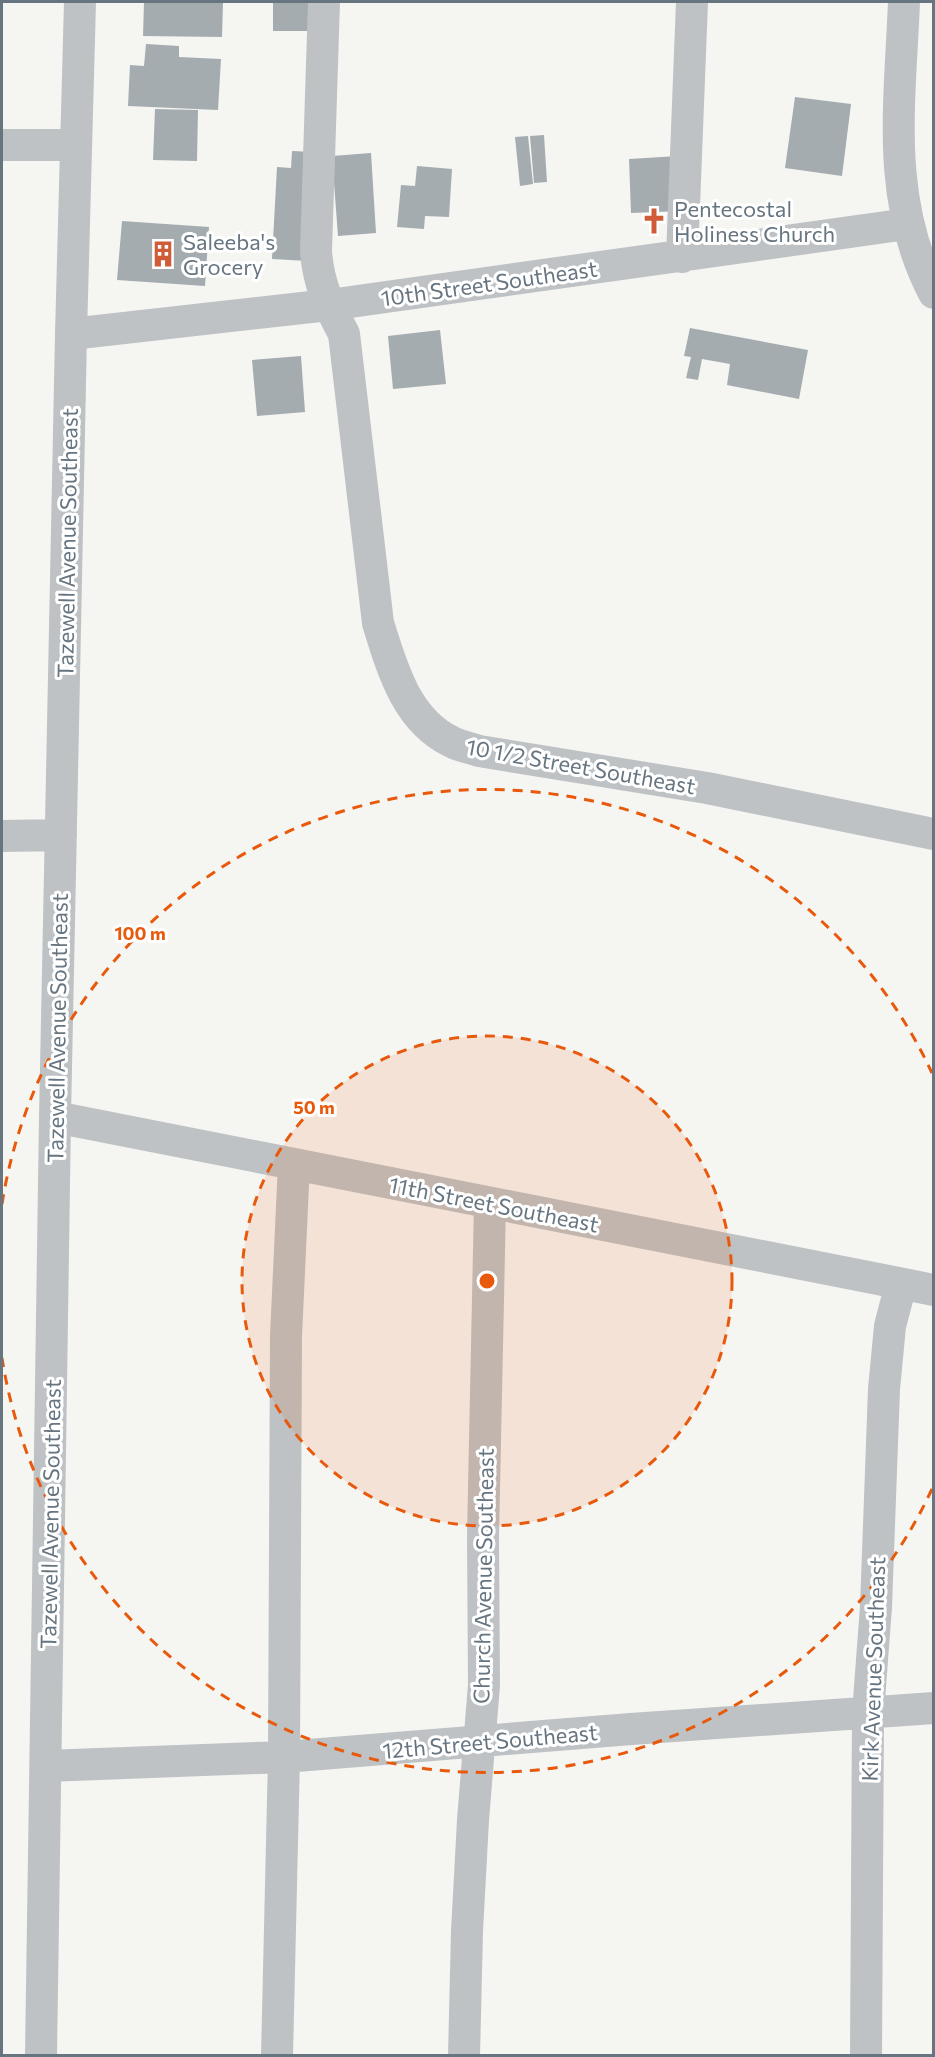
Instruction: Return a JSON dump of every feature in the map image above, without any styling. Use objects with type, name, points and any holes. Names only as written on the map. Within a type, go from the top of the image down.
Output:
[{"type":"street","name":"Tazewell Avenue Southeast","points":[[41,2055],[55,1117],[80,2]]},
{"type":"street","points":[[324,2],[316,251],[317,273],[329,305]]},
{"type":"street","points":[[682,257],[692,2]]},
{"type":"street","points":[[904,2],[898,152],[901,189],[907,224],[922,272],[933,293]]},
{"type":"street","points":[[2,145],[76,145]]},
{"type":"street","name":"10th Street Southeast","points":[[71,334],[329,305],[907,224]]},
{"type":"street","name":"10 1/2 Street Southeast","points":[[329,305],[344,334],[378,623],[392,668],[409,704],[428,726],[451,742],[478,751],[706,788],[933,834]]},
{"type":"street","points":[[2,836],[61,835]]},
{"type":"street","name":"11th Street Southeast","points":[[55,1117],[933,1290]]},
{"type":"street","points":[[278,2055],[284,1757],[286,1336],[294,1164]]},
{"type":"street","name":"Church Avenue Southeast","points":[[464,2055],[468,1909],[484,1685],[483,1525],[490,1203]]},
{"type":"street","name":"Kirk Avenue Southeast","points":[[866,2055],[868,1713],[876,1606],[884,1389],[890,1326],[901,1284]]},
{"type":"street","name":"12th Street Southeast","points":[[46,1766],[284,1757],[933,1708]]},
{"type":"building","points":[[144,2],[223,2],[222,37],[143,36]]},
{"type":"building","points":[[273,2],[317,2],[316,31],[273,31]]},
{"type":"building","points":[[146,44],[179,46],[179,57],[221,59],[218,110],[128,106],[130,65],[144,66]]},
{"type":"building","points":[[795,97],[851,104],[842,176],[785,168]]},
{"type":"building","points":[[155,109],[198,110],[197,161],[153,160]]},
{"type":"building","points":[[544,135],[547,182],[534,183],[530,136]]},
{"type":"building","points":[[528,136],[533,184],[520,186],[515,137]]},
{"type":"building","points":[[292,151],[314,152],[308,261],[272,259],[277,167],[291,168]]},
{"type":"building","points":[[371,153],[376,233],[338,236],[332,156]]},
{"type":"building","points":[[678,156],[680,211],[631,213],[629,159]]},
{"type":"building","points":[[417,166],[452,169],[449,217],[425,216],[424,229],[397,227],[401,185],[415,186]]},
{"type":"building","name":"Saleeba's Grocery","points":[[122,221],[209,227],[205,286],[117,280]]},
{"type":"building","points":[[690,328],[808,350],[799,399],[727,385],[730,364],[702,359],[698,380],[686,378],[691,357],[684,356]]},
{"type":"building","points":[[440,330],[446,384],[393,389],[388,336]]},
{"type":"building","points":[[301,356],[305,412],[257,416],[252,360]]},
{"type":"place","name":"Pentecostal Holiness Church","points":[[654,221]]},
{"type":"place","name":"Saleeba's Grocery","points":[[163,254]]}]
